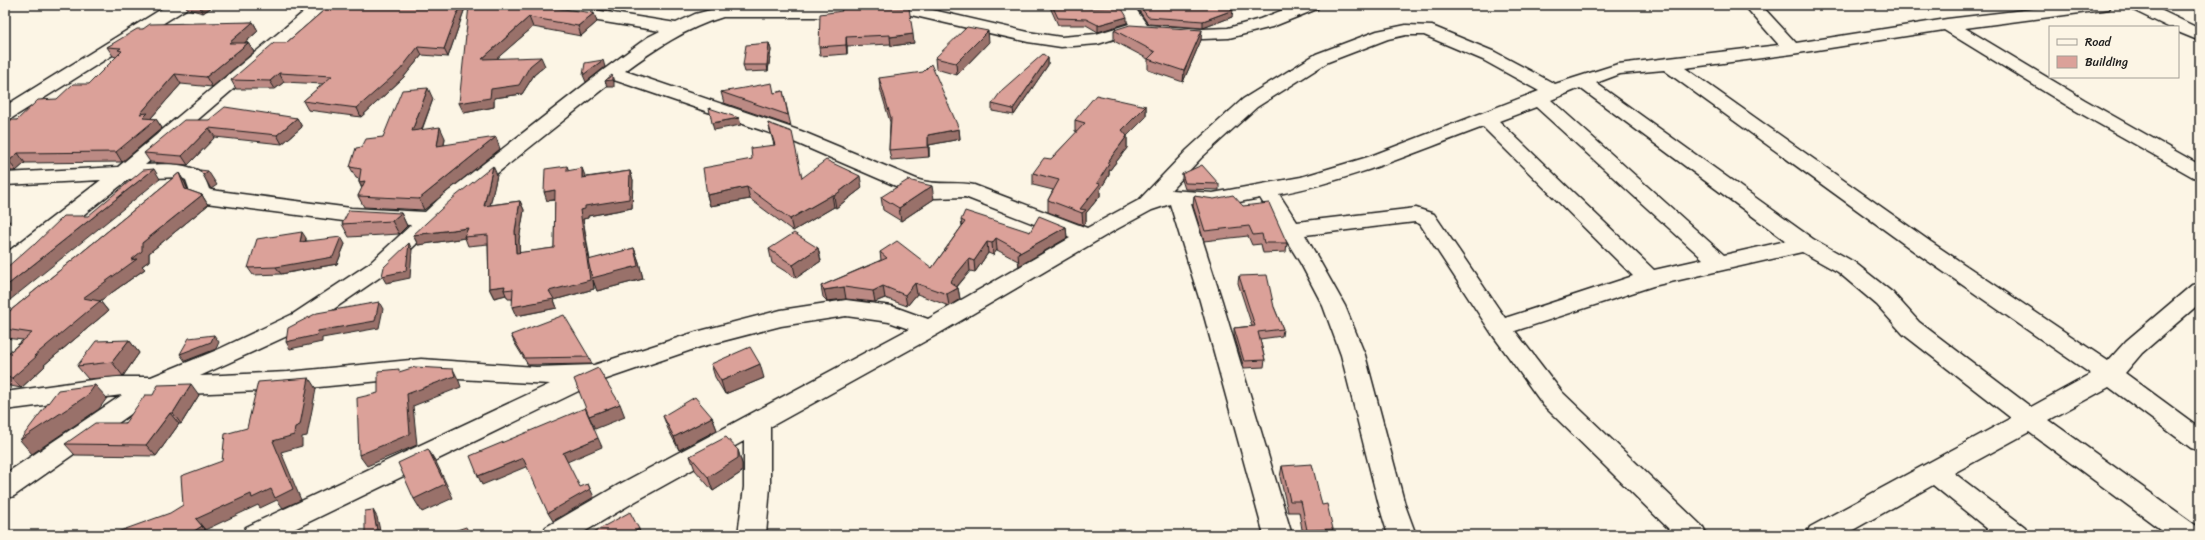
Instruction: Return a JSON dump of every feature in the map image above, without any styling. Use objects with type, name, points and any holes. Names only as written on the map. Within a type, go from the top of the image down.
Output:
[{"type":"street","points":[[5,114],[180,5]]},
{"type":"street","points":[[5,265],[125,172],[190,118],[261,54],[323,5]]},
{"type":"street","points":[[513,5],[561,10],[678,29]]},
{"type":"street","points":[[1125,5],[1140,28]]},
{"type":"street","points":[[5,488],[155,385],[225,356],[301,320],[378,268],[466,187],[654,41],[701,18],[722,12],[829,12],[880,8],[911,10],[1028,37],[1061,42],[1098,39],[1129,29],[1140,28],[1203,34],[1229,32],[1254,27],[1311,5]]},
{"type":"street","points":[[1752,5],[1792,49]]},
{"type":"street","points":[[556,535],[627,493],[757,421],[930,328],[1145,205],[1178,196],[1212,200],[1304,183],[1375,161],[1487,120],[1582,81],[1618,69],[1792,49],[1947,24],[1994,20],[2103,5]]},
{"type":"street","points":[[2137,5],[2200,36]]},
{"type":"street","points":[[1947,24],[2084,108],[2200,173]]},
{"type":"street","points":[[1145,205],[1194,154],[1250,103],[1322,58],[1383,35],[1406,30],[1426,30],[1489,56],[1546,95],[1720,263]]},
{"type":"street","points":[[1668,64],[1917,242],[2110,375],[2200,441]]},
{"type":"street","points":[[612,73],[794,135],[917,187],[934,191],[967,190],[1089,237]]},
{"type":"street","points":[[1582,81],[1804,244],[1846,267],[1885,299],[1911,328],[2031,420],[2188,535]]},
{"type":"street","points":[[1487,120],[1649,279]]},
{"type":"street","points":[[161,191],[185,171]]},
{"type":"street","points":[[5,179],[125,172],[185,171],[196,177],[199,192],[206,196],[351,215],[431,219]]},
{"type":"street","points":[[1266,190],[1292,230],[1334,306],[1353,354],[1392,505],[1402,535]]},
{"type":"street","points":[[1178,196],[1211,301],[1278,535]]},
{"type":"street","points":[[1292,230],[1416,215],[1427,219],[1500,328],[1553,399],[1693,535]]},
{"type":"street","points":[[1500,328],[1649,279],[1804,244]]},
{"type":"street","points":[[1826,534],[1849,518],[2031,420],[2110,375],[2134,347],[2200,291]]},
{"type":"street","points":[[256,535],[595,374],[703,338],[781,318],[846,308],[892,314],[930,328]]},
{"type":"street","points":[[5,401],[113,386],[185,386],[288,382],[421,368],[536,376],[595,374]]},
{"type":"street","points":[[752,535],[757,487],[757,421]]},
{"type":"street","points":[[1934,472],[2015,535]]},
{"type":"building","points":[[330,5],[460,5],[444,49],[418,47],[400,70],[357,108],[303,101],[332,76],[279,73],[270,81],[231,80],[274,43],[286,43]]},
{"type":"building","points":[[469,5],[532,5],[594,13],[578,26],[529,17],[482,59],[541,57],[530,66],[519,85],[491,89],[490,98],[459,103]]},
{"type":"building","points":[[1052,5],[1088,5],[1089,8],[1121,7],[1127,17],[1098,25],[1086,19],[1058,18]]},
{"type":"building","points":[[1139,5],[1227,5],[1233,10],[1203,21],[1148,17]]},
{"type":"building","points":[[879,6],[909,8],[913,34],[890,37],[890,35],[846,37],[846,45],[819,47],[820,14],[842,11],[841,9]]},
{"type":"building","points":[[253,22],[229,43],[248,43],[206,77],[175,74],[140,114],[148,113],[143,118],[156,119],[116,152],[18,153],[9,161],[5,161],[6,120],[17,120],[38,100],[57,99],[73,84],[89,84],[122,51],[118,50],[121,48],[107,47],[137,29],[143,29],[150,24]]},
{"type":"building","points":[[1130,25],[1202,30],[1184,71],[1148,59],[1155,52],[1114,30]]},
{"type":"building","points":[[967,27],[988,31],[956,63],[935,58]]},
{"type":"building","points":[[769,43],[767,65],[743,65],[746,45]]},
{"type":"building","points":[[1043,54],[1048,58],[1013,109],[992,104],[1002,90]]},
{"type":"building","points":[[603,60],[583,75],[585,63]]},
{"type":"building","points":[[931,64],[959,129],[928,135],[928,147],[889,150],[891,118],[879,78],[923,72]]},
{"type":"building","points":[[612,75],[612,80],[605,81]]},
{"type":"building","points":[[772,83],[774,93],[783,91],[788,115],[721,92]]},
{"type":"building","points":[[428,88],[412,131],[440,127],[437,146],[496,137],[419,199],[358,196],[365,181],[359,182],[361,169],[350,167],[356,148],[362,147],[366,139],[383,137],[402,90]]},
{"type":"building","points":[[1096,95],[1146,106],[1122,130],[1127,136],[1107,163],[1109,164],[1097,183],[1100,184],[1080,209],[1086,210],[1082,213],[1048,200],[1059,180],[1033,173],[1044,158],[1051,159],[1085,123],[1075,120]]},
{"type":"building","points":[[225,107],[297,118],[277,135],[209,128],[182,156],[144,153],[184,120],[209,120]]},
{"type":"building","points":[[709,108],[739,118],[712,123]]},
{"type":"building","points":[[768,123],[792,132],[802,178],[826,160],[860,176],[834,196],[832,195],[790,219],[747,187],[707,195],[703,168],[752,159],[751,148],[775,145]]},
{"type":"building","points":[[1202,165],[1219,184],[1185,183],[1182,174]]},
{"type":"building","points":[[493,166],[484,206],[520,201],[515,231],[516,253],[554,248],[555,190],[544,192],[545,169],[567,166],[567,171],[582,168],[582,178],[630,171],[629,199],[585,206],[585,209],[580,210],[590,280],[549,291],[554,299],[512,307],[513,289],[504,290],[505,286],[489,288],[488,235],[464,237],[468,228],[413,235],[452,199]]},
{"type":"building","points":[[154,169],[5,287],[5,269],[32,245],[34,245],[64,216],[88,216],[143,170]]},
{"type":"building","points":[[200,170],[208,171],[203,175]]},
{"type":"building","points":[[179,173],[185,189],[202,195],[142,243],[142,251],[131,260],[137,259],[83,298],[100,301],[34,356],[37,356],[12,378],[5,377],[5,356],[32,333],[5,329],[5,315]]},
{"type":"building","points":[[908,180],[932,186],[899,208],[881,197]]},
{"type":"building","points":[[1233,195],[1243,206],[1269,203],[1287,243],[1264,243],[1262,234],[1253,235],[1249,226],[1205,231],[1194,196],[1214,199]]},
{"type":"building","points":[[349,210],[401,213],[392,221],[342,224]]},
{"type":"building","points":[[965,211],[1030,232],[1039,216],[1066,227],[1018,254],[1020,251],[996,238],[992,243],[987,242],[974,261],[969,259],[950,282],[958,288],[947,294],[915,283],[905,295],[883,286],[873,291],[844,287],[824,290],[821,286],[887,258],[880,252],[897,241],[932,268],[965,222],[961,220]]},
{"type":"building","points":[[302,232],[300,242],[341,237],[333,257],[276,267],[248,268],[257,239]]},
{"type":"building","points":[[794,233],[818,248],[793,265],[769,249]]},
{"type":"building","points":[[409,243],[406,271],[382,276],[384,267]]},
{"type":"building","points":[[634,248],[638,266],[592,278],[588,260]]},
{"type":"building","points":[[1267,275],[1274,307],[1283,329],[1258,332],[1265,360],[1244,361],[1234,328],[1255,326],[1239,276]]},
{"type":"building","points":[[379,302],[375,321],[318,331],[317,335],[286,342],[288,328],[317,313]]},
{"type":"building","points":[[564,315],[589,357],[525,358],[511,335]]},
{"type":"building","points":[[214,335],[211,342],[180,354],[189,338]]},
{"type":"building","points":[[129,340],[112,362],[77,366],[96,341]]},
{"type":"building","points":[[750,347],[760,364],[721,381],[711,364]]},
{"type":"building","points":[[415,367],[453,369],[455,376],[407,394],[410,434],[359,455],[357,398],[378,393],[378,371],[399,369],[399,372]]},
{"type":"building","points":[[598,368],[620,404],[589,416],[574,379]]},
{"type":"building","points":[[309,378],[300,425],[295,427],[294,435],[273,441],[293,489],[275,498],[271,489],[252,498],[251,494],[196,519],[202,526],[188,535],[109,535],[170,513],[183,505],[181,476],[222,461],[225,434],[247,428],[258,382]]},
{"type":"building","points":[[191,384],[173,413],[170,413],[146,445],[65,444],[95,423],[125,423],[145,395],[153,395],[158,385]]},
{"type":"building","points":[[95,385],[88,395],[20,440],[58,390]]},
{"type":"building","points":[[695,397],[712,417],[674,437],[663,416]]},
{"type":"building","points":[[585,408],[598,438],[563,453],[580,487],[588,484],[590,489],[548,513],[523,458],[478,476],[470,456]]},
{"type":"building","points":[[726,437],[738,450],[738,458],[708,477],[690,456]]},
{"type":"building","points":[[428,449],[445,484],[414,499],[398,463]]},
{"type":"building","points":[[1312,464],[1322,505],[1327,504],[1333,529],[1307,530],[1301,501],[1290,501],[1282,466]]},
{"type":"building","points":[[373,510],[378,535],[365,535],[365,511]]},
{"type":"building","points":[[630,512],[639,529],[633,532],[634,535],[588,535]]},
{"type":"building","points":[[466,527],[470,535],[445,534]]},
{"type":"building","points":[[62,529],[62,535],[47,535]]}]
